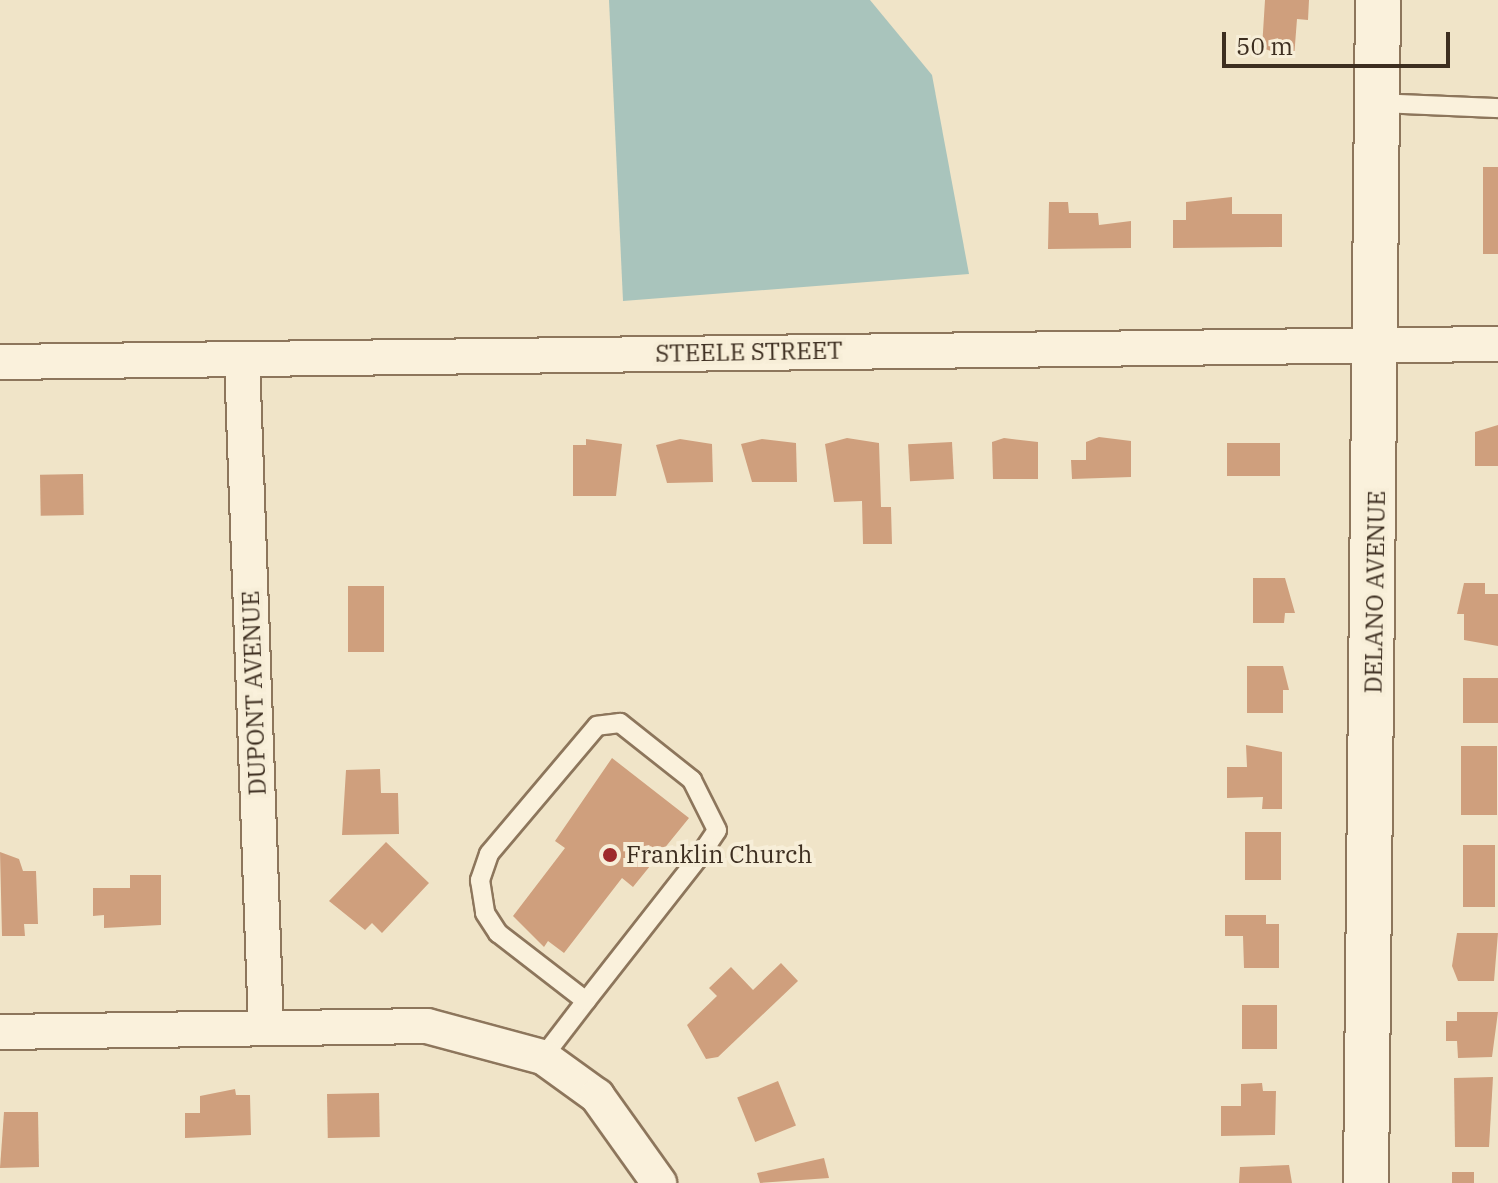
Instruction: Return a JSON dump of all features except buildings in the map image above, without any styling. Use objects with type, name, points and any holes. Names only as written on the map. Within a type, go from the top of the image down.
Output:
[{"type":"main road","name":"DELANO AVENUE","points":[[1366,1183],[1379,342],[1378,0]]},
{"type":"street","name":"STEELE STREET","points":[[0,362],[1379,342],[1498,344]]},
{"type":"street","name":"DUPONT AVENUE","points":[[242,360],[266,1026]]},
{"type":"street","points":[[0,1032],[427,1026],[543,1057],[597,1096],[659,1183]]},
{"type":"lane","points":[[1378,103],[1498,108]]},
{"type":"lane","points":[[543,1057],[586,1001],[717,830],[692,780],[620,723],[597,726],[489,854],[480,880],[483,904],[498,933],[586,1001]]},
{"type":"water","points":[[609,0],[870,0],[932,75],[969,274],[623,301]]},
{"type":"place","name":"Franklin Church","points":[[610,855]]}]
